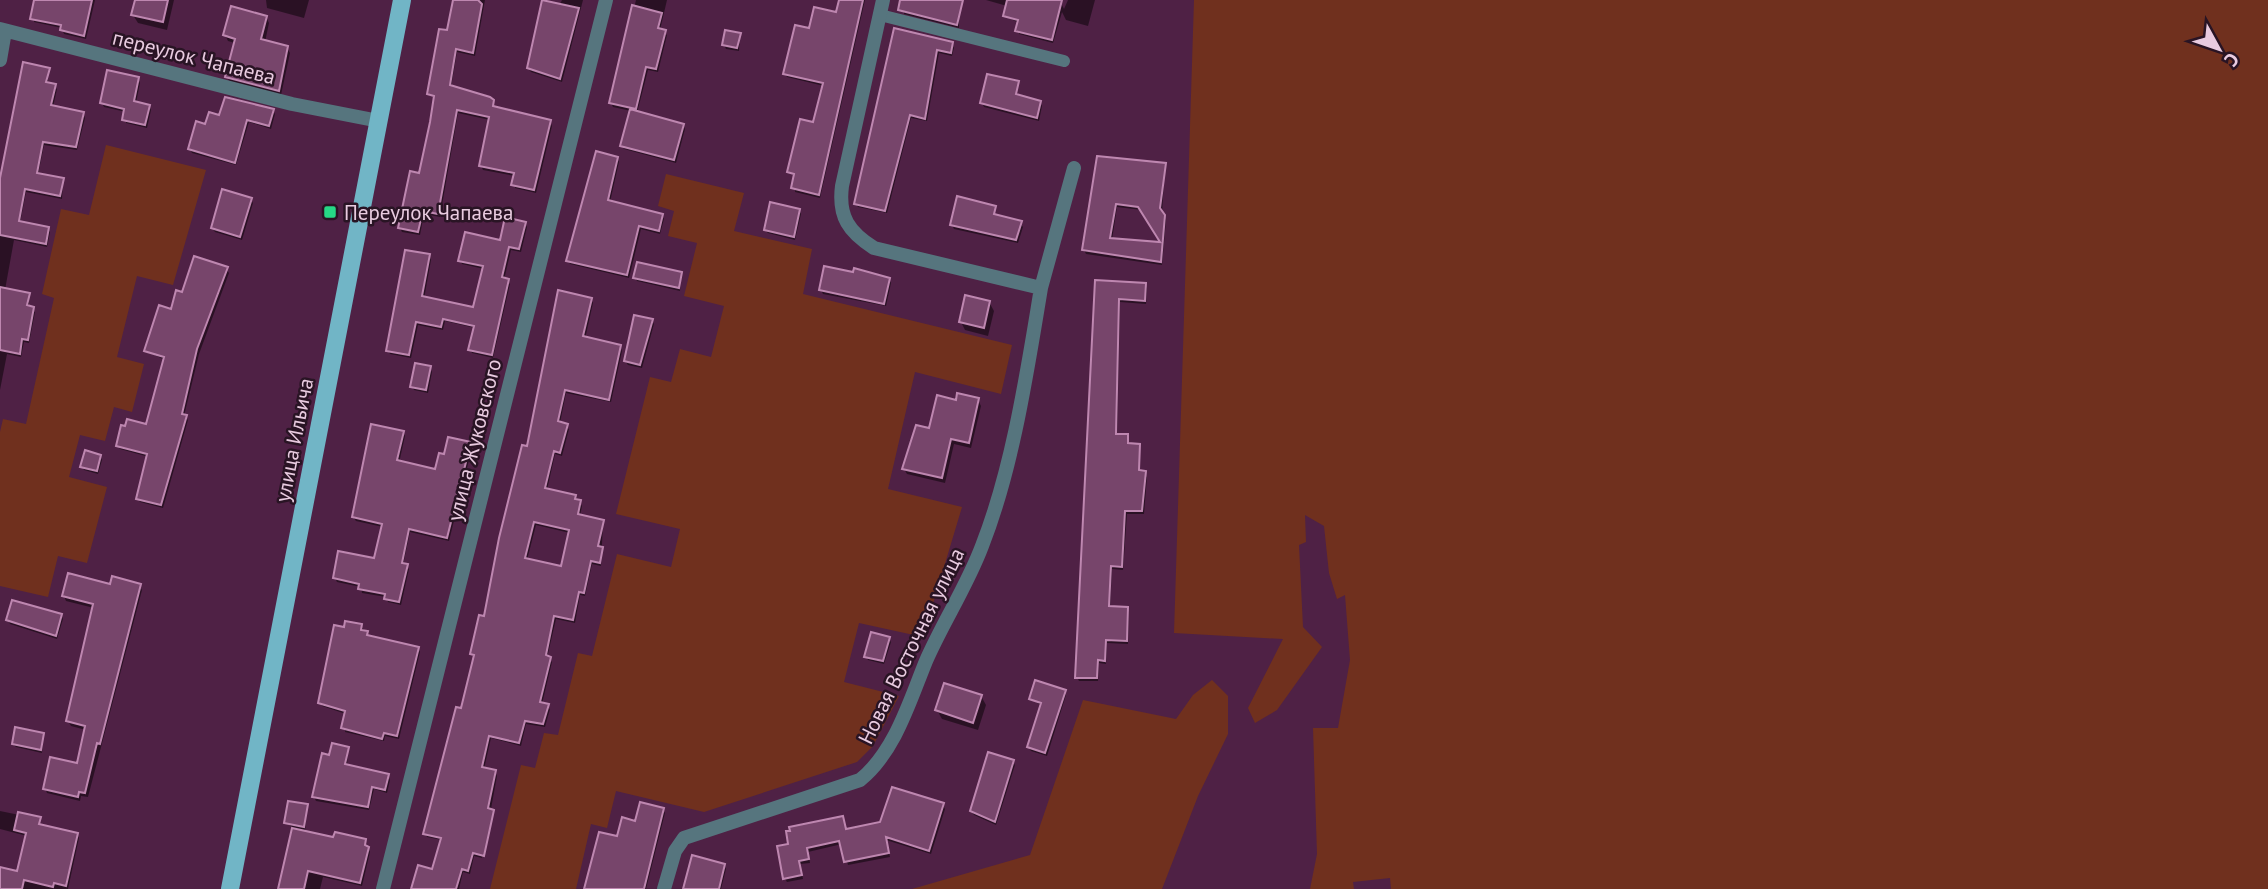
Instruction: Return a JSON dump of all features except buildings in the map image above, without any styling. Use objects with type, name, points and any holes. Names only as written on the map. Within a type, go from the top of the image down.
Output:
[{"type":"main road","name":"улица Ильича","points":[[230,889],[402,0]]},
{"type":"street","name":"улица Жуковского","points":[[383,889],[606,0]]},
{"type":"street","points":[[883,0],[842,186],[839,204],[843,219],[856,236],[874,248],[1041,288]]},
{"type":"street","name":"переулок Чапаева","points":[[3,30],[292,104],[379,121]]},
{"type":"street","points":[[0,60],[3,30]]},
{"type":"street","name":"Новая Восточная улица","points":[[664,889],[675,851],[684,838],[860,780],[874,769],[904,716],[928,657],[981,548],[996,508],[1041,288],[1074,168]]},
{"type":"lane","points":[[880,15],[1064,61]]},
{"type":"shaded area","points":[[1194,0],[2268,0],[2268,889],[1391,889],[1390,878],[1353,882],[1354,889],[1310,889],[1317,854],[1313,728],[1338,728],[1350,660],[1345,595],[1337,599],[1329,573],[1324,526],[1305,515],[1306,542],[1299,545],[1303,627],[1322,647],[1277,710],[1255,723],[1248,708],[1283,639],[1174,633]]},
{"type":"shaded area","points":[[106,145],[206,170],[173,285],[137,276],[117,357],[144,364],[132,412],[114,407],[105,441],[80,435],[69,477],[107,487],[87,563],[58,556],[48,597],[0,586],[0,432],[3,419],[26,424],[54,298],[42,294],[61,209],[89,215]]},
{"type":"shaded area","points":[[666,174],[744,193],[734,231],[812,249],[803,294],[1012,345],[1001,394],[915,372],[888,489],[962,507],[923,637],[859,623],[844,682],[899,696],[873,746],[857,762],[704,812],[616,791],[607,828],[591,824],[576,889],[490,889],[521,765],[535,768],[544,733],[558,735],[578,653],[592,656],[617,554],[671,567],[680,529],[616,514],[650,377],[671,382],[680,349],[711,357],[724,306],[684,296],[697,243],[668,236],[674,211],[658,206]]},
{"type":"shaded area","points":[[1212,680],[1228,696],[1228,734],[1198,796],[1162,889],[912,889],[1030,855],[1083,700],[1176,719],[1193,695]]},
{"type":"place","name":"Переулок Чапаева","points":[[330,212]]}]
